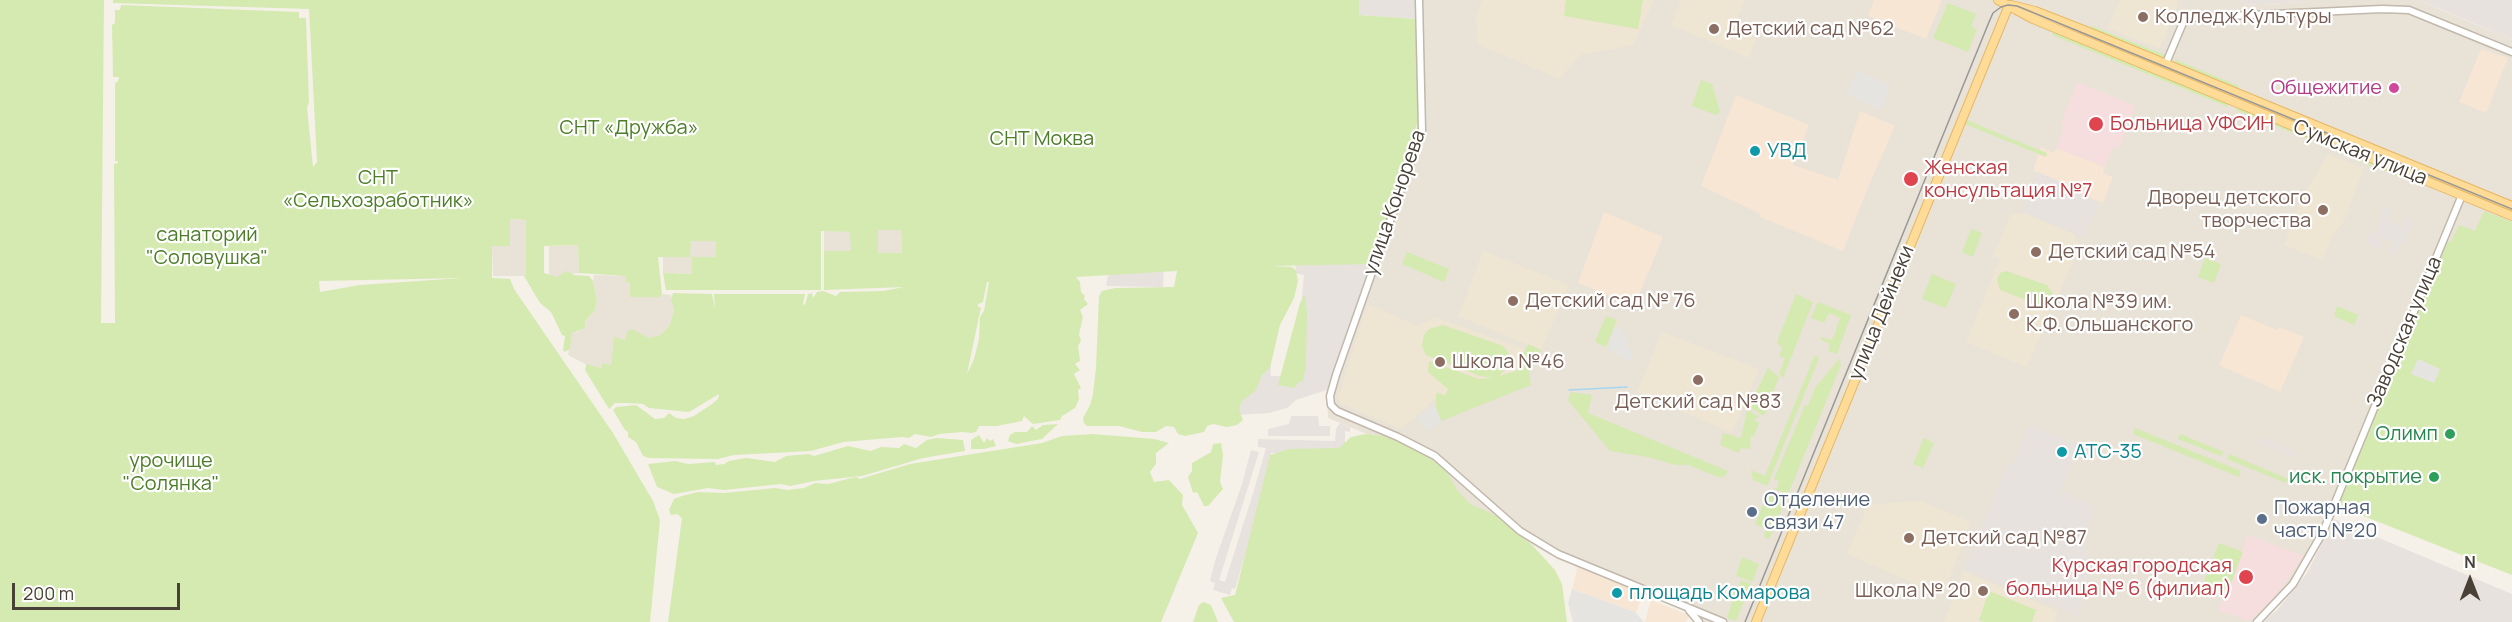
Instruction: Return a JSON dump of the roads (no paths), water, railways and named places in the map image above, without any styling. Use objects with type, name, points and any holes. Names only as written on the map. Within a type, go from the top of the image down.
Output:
[{"type":"main road","name":"Сумская улица","points":[[1998,0],[2033,19],[2463,191],[2512,206]]},
{"type":"main road","name":"Сумская улица","points":[[2010,5],[2035,11],[2166,63],[2463,191],[2512,216]]},
{"type":"main road","name":"улица Дейнеки","points":[[1756,622],[2010,5]]},
{"type":"street","name":"улица Конорева","points":[[1419,0],[1422,130],[1336,375],[1330,400],[1336,411],[1405,440],[1435,456],[1520,531],[1540,544],[1581,566],[1689,609]]},
{"type":"street","points":[[2166,63],[2186,18],[2400,9],[2409,10],[2512,52]]},
{"type":"street","name":"Заводская улица","points":[[2257,622],[2293,584],[2323,532],[2463,191]]},
{"type":"street","points":[[1689,609],[1723,622]]},
{"type":"street","points":[[1689,609],[1699,622]]},
{"type":"waterway","points":[[1569,390],[1627,387]]},
{"type":"tram line","points":[[1745,622],[1989,22],[1993,13],[2001,7],[2017,6],[2512,209]]},
{"type":"place","name":"Колледж Культуры","points":[[2143,17]]},
{"type":"place","name":"Детский сад №62","points":[[1714,29]]},
{"type":"place","name":"Общежитие","points":[[2394,88]]},
{"type":"place","name":"Больница УФСИН","points":[[2096,124]]},
{"type":"place","name":"УВД","points":[[1755,151]]},
{"type":"place","name":"Женская консультация №7","points":[[1911,179]]},
{"type":"place","name":"Дворец детского творчества","points":[[2323,210]]},
{"type":"place","name":"Детский сад №54","points":[[2036,252]]},
{"type":"place","name":"Детский сад № 76","points":[[1513,301]]},
{"type":"place","name":"Школа №39 им. К.Ф. Ольшанского","points":[[2014,314]]},
{"type":"place","name":"Школа №46","points":[[1440,362]]},
{"type":"place","name":"Детский сад №83","points":[[1698,380]]},
{"type":"place","name":"Олимп","points":[[2450,434]]},
{"type":"place","name":"АТС-35","points":[[2062,452]]},
{"type":"place","name":"иск. покрытие","points":[[2434,477]]},
{"type":"place","name":"Отделение связи 47","points":[[1752,512]]},
{"type":"place","name":"Пожарная часть №20","points":[[2262,519]]},
{"type":"place","name":"Детский сад №87","points":[[1909,538]]},
{"type":"place","name":"Курская городская больница № 6 (филиал)","points":[[2246,577]]},
{"type":"place","name":"Школа № 20","points":[[1983,591]]},
{"type":"place","name":"площадь Комарова","points":[[1617,593]]},
{"type":"park label","name":"СНТ «Дружба»","points":[[629,128]]},
{"type":"park label","name":"СНТ Моква","points":[[1042,139]]},
{"type":"park label","name":"СНТ «Сельхозработник»","points":[[378,190]]},
{"type":"park label","name":"cанаторий \"Соловушка\"","points":[[207,246]]},
{"type":"park label","name":"урочище \"Солянка\"","points":[[171,472]]}]
